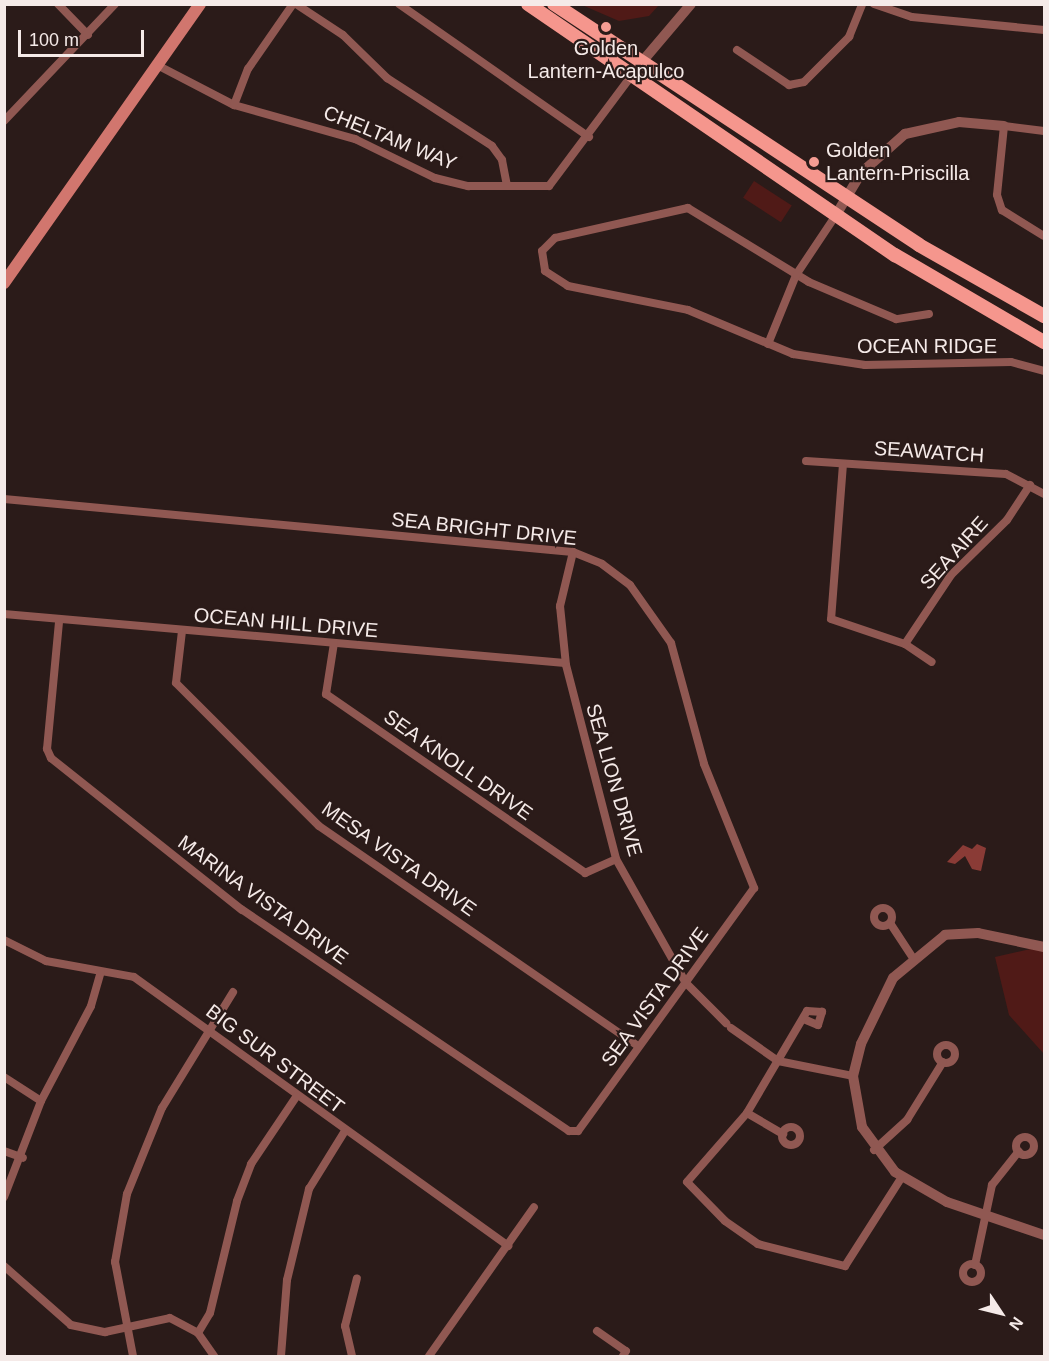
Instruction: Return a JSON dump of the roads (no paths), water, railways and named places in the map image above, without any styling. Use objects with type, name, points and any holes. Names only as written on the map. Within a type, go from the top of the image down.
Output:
[{"type":"main road","points":[[4,283],[200,4]]},
{"type":"main road","points":[[528,4],[836,215],[1044,342]]},
{"type":"main road","points":[[554,4],[919,245],[1044,316]]},
{"type":"street","points":[[57,4],[88,35]]},
{"type":"street","points":[[4,121],[116,4]]},
{"type":"street","points":[[234,105],[248,69],[294,4],[343,35],[387,78],[492,146],[502,160],[507,185]]},
{"type":"street","points":[[399,4],[589,137],[641,63],[691,4]]},
{"type":"street","points":[[737,50],[789,86],[804,82],[849,37],[862,4]]},
{"type":"street","points":[[874,4],[912,17],[1044,30]]},
{"type":"street","name":"CHELTAM WAY","points":[[157,64],[234,105],[355,139],[435,178],[468,186],[549,186],[589,137]]},
{"type":"street","points":[[768,344],[796,275],[881,150],[905,134],[959,122],[1044,131]]},
{"type":"street","points":[[1004,126],[997,195],[1010,216],[1044,236]]},
{"type":"street","name":"OCEAN RIDGE","points":[[796,275],[688,208],[555,238],[542,251],[542,265],[549,276],[577,290],[688,310],[768,344],[807,357],[865,365],[1011,363],[1044,371]]},
{"type":"street","points":[[796,275],[896,319],[929,314]]},
{"type":"street","name":"SEAWATCH","points":[[806,461],[1006,474],[1044,494]]},
{"type":"street","points":[[843,464],[831,619],[905,644],[932,662]]},
{"type":"street","name":"SEA AIRE","points":[[905,644],[951,575],[1006,520],[1030,485]]},
{"type":"street","name":"SEA BRIGHT DRIVE","points":[[4,499],[573,552],[615,572],[662,625],[704,764],[752,880]]},
{"type":"street","name":"SEA LION DRIVE","points":[[573,552],[560,606],[565,663],[616,859],[686,983],[728,1025],[778,1061],[853,1076]]},
{"type":"street","name":"OCEAN HILL DRIVE","points":[[4,614],[60,621],[565,663]]},
{"type":"street","name":"MARINA VISTA DRIVE","points":[[60,621],[47,749],[51,758],[242,910],[560,1127],[578,1131]]},
{"type":"street","name":"MESA VISTA DRIVE","points":[[182,631],[176,683],[319,826],[638,1046]]},
{"type":"street","name":"SEA KNOLL DRIVE","points":[[334,643],[326,694],[585,873],[616,859]]},
{"type":"street","name":"SEA VISTA DRIVE","points":[[578,1131],[638,1046],[751,895],[752,880]]},
{"type":"street","points":[[890,923],[913,958]]},
{"type":"street","points":[[1044,947],[978,933],[945,935],[913,958],[893,978],[873,1016],[853,1076],[857,1113],[874,1150],[902,1177],[946,1202],[1044,1235]]},
{"type":"street","name":"BIG SUR STREET","points":[[4,940],[46,962],[134,977],[209,1030],[296,1097],[508,1246]]},
{"type":"street","points":[[4,1197],[22,1158],[41,1101],[91,1006],[101,972]]},
{"type":"street","points":[[133,1356],[124,1328],[115,1262],[127,1194],[158,1115],[232,992]]},
{"type":"street","points":[[806,1020],[786,1041],[778,1061],[747,1113],[687,1182],[725,1221],[758,1244],[845,1266],[902,1177]]},
{"type":"street","points":[[874,1150],[907,1120],[943,1062]]},
{"type":"street","points":[[4,1077],[41,1101]]},
{"type":"street","points":[[198,1333],[210,1313],[237,1201],[251,1164],[296,1097]]},
{"type":"street","points":[[747,1113],[783,1134]]},
{"type":"street","points":[[280,1356],[287,1280],[309,1189],[345,1131]]},
{"type":"street","points":[[4,1151],[22,1158]]},
{"type":"street","points":[[975,1265],[992,1185],[1019,1151]]},
{"type":"street","points":[[429,1356],[534,1207]]},
{"type":"street","points":[[4,1266],[71,1325],[90,1332],[124,1328],[170,1318],[198,1333],[214,1356]]},
{"type":"street","points":[[352,1356],[345,1326],[357,1278]]},
{"type":"street","points":[[597,1331],[626,1351],[623,1356]]},
{"type":"place","name":"Golden Lantern-Acapulco","points":[[606,27]]},
{"type":"place","name":"Golden Lantern-Priscilla","points":[[814,162]]}]
